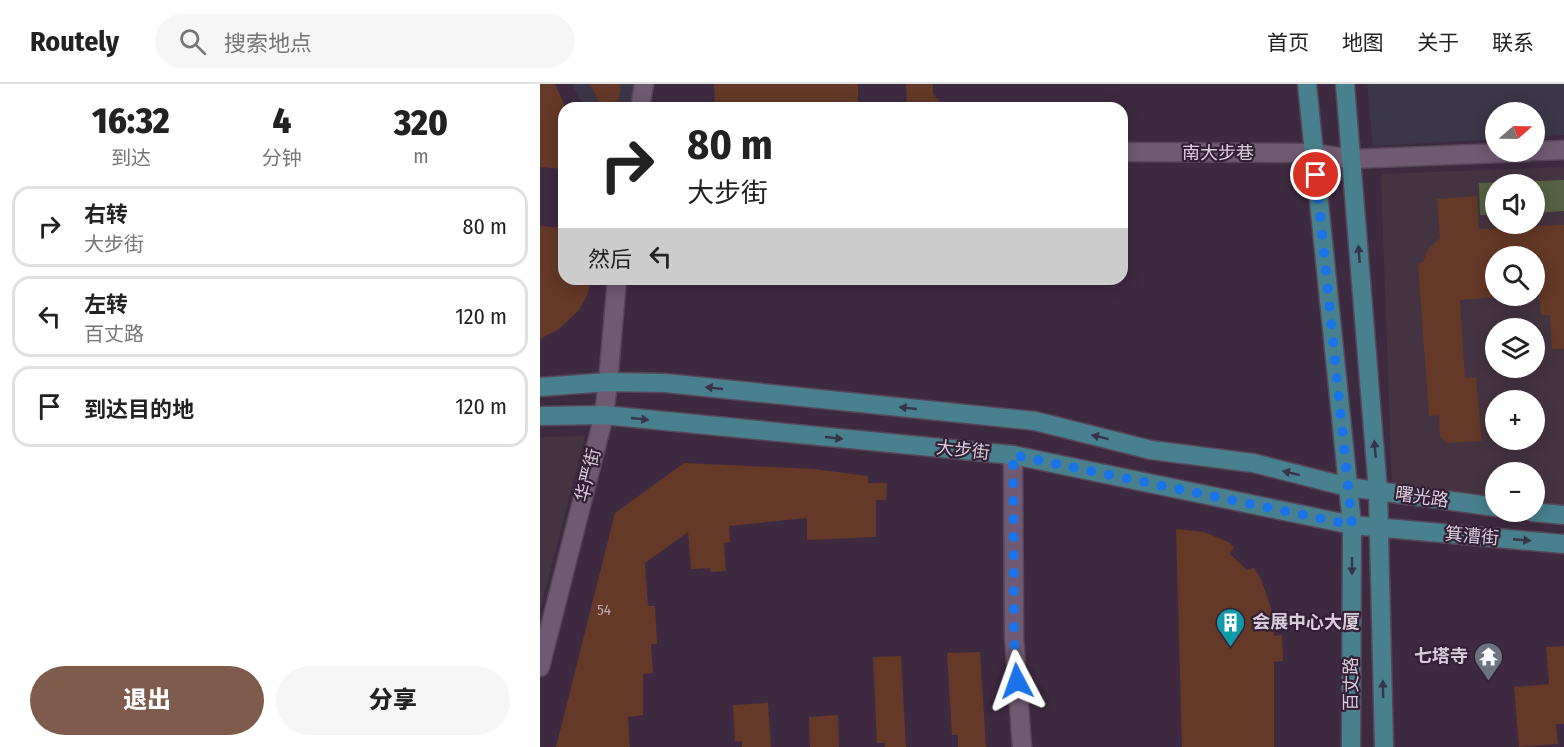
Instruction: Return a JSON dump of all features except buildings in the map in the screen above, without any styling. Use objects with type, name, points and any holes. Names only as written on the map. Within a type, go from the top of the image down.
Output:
[{"type":"main road","name":"百丈路","points":[[1307,84],[1352,525],[1351,747]]},
{"type":"main road","name":"百丈路","points":[[1345,84],[1378,490],[1384,747]]},
{"type":"main road","name":"大步街","points":[[540,387],[608,382],[665,383],[1035,421],[1151,450],[1253,463],[1348,487]]},
{"type":"main road","name":"大步街","points":[[540,416],[603,415],[1013,455],[1352,525],[1380,528]]},
{"type":"main road","name":"曙光路","points":[[1348,487],[1485,505]]},
{"type":"main road","points":[[1545,513],[1564,515]]},
{"type":"main road","name":"箕漕街","points":[[1380,528],[1564,544]]},
{"type":"street","points":[[640,102],[644,84]]},
{"type":"street","points":[[1545,151],[1564,150]]},
{"type":"street","name":"南大步巷","points":[[1128,152],[1313,153],[1351,159],[1485,154]]},
{"type":"street","name":"华严街","points":[[540,667],[603,415],[616,285]]},
{"type":"street","points":[[1013,455],[1014,637],[1022,747]]},
{"type":"shaded area","points":[[572,84],[636,84],[633,102],[582,102]]},
{"type":"shaded area","points":[[1367,84],[1564,84],[1564,135],[1545,136],[1545,102],[1485,102],[1485,140],[1373,146]]},
{"type":"shaded area","points":[[1564,167],[1564,505],[1545,503],[1545,462],[1485,462],[1485,496],[1392,485],[1381,174]]},
{"type":"shaded area","points":[[585,436],[540,610],[540,437]]},
{"type":"green space","points":[[1564,180],[1564,211],[1545,212],[1545,181]]},
{"type":"green space","points":[[1479,183],[1485,183],[1485,215],[1480,215]]},
{"type":"place","name":"会展中心大厦","points":[[1231,648]]},
{"type":"place","name":"七塔寺","points":[[1489,682]]},
{"type":"route","points":[[1017,681],[1014,637],[1013,455],[1352,525],[1316,175]]}]
